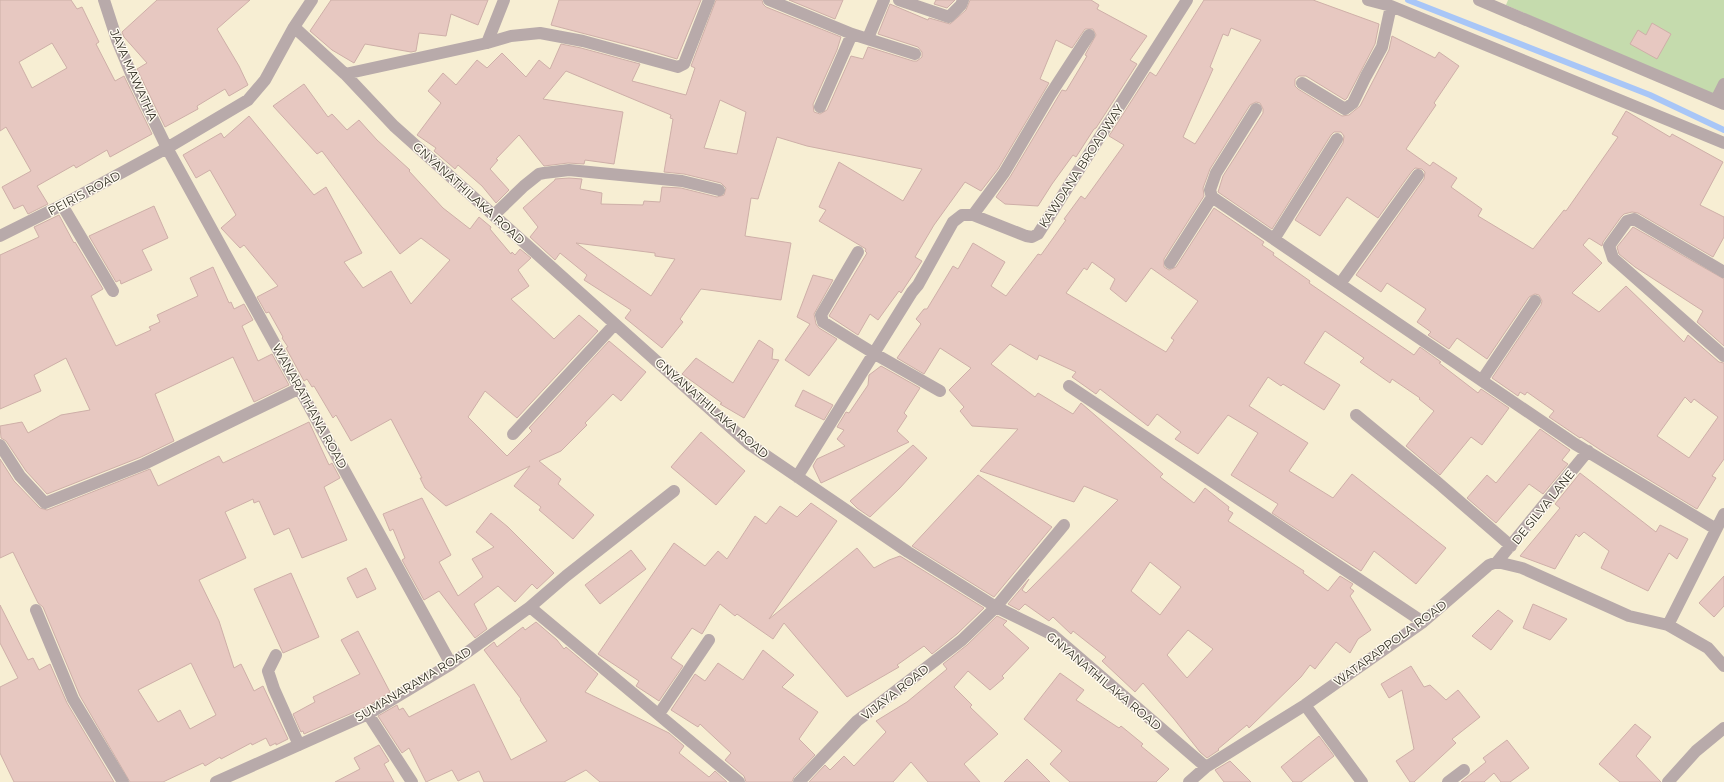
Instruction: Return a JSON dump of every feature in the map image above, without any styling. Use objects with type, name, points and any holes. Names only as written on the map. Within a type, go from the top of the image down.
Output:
[{"type":"street","name":"JAYA MAWATHA","points":[[104,0],[117,40],[132,76],[167,148]]},
{"type":"street","name":"PEIRIS ROAD","points":[[0,236],[62,205],[167,148],[248,100],[265,80],[294,27],[312,0]]},
{"type":"street","points":[[487,43],[504,0]]},
{"type":"street","points":[[345,74],[487,43],[511,36],[540,33],[583,41],[678,67],[684,64],[709,0]]},
{"type":"street","points":[[769,0],[852,34],[915,54]]},
{"type":"street","points":[[868,38],[884,0]]},
{"type":"street","points":[[899,0],[949,17],[961,5],[963,0]]},
{"type":"street","name":"KAWDANA BROADWAY","points":[[972,215],[1026,236],[1032,237],[1038,234],[1187,0]]},
{"type":"street","points":[[1368,0],[1391,6],[1724,143]]},
{"type":"street","points":[[1478,0],[1497,3],[1720,102],[1724,84]]},
{"type":"street","points":[[1302,83],[1345,109],[1349,107],[1353,103],[1382,47],[1391,6]]},
{"type":"street","name":"GNYANATHILAKA ROAD","points":[[294,27],[345,74],[394,126],[749,444],[908,552],[996,607],[1052,635],[1206,767]]},
{"type":"street","points":[[820,107],[852,34]]},
{"type":"street","points":[[797,477],[875,354],[912,292],[918,285],[953,222],[962,215],[972,215],[1004,173],[1050,95],[1089,35]]},
{"type":"street","points":[[1256,109],[1216,173],[1210,190],[1212,197],[1588,451],[1716,529]]},
{"type":"street","points":[[1274,239],[1337,139]]},
{"type":"street","name":"WANARATHANA ROAD","points":[[167,148],[451,664]]},
{"type":"street","points":[[494,215],[524,186],[539,174],[569,170],[682,181],[719,190]]},
{"type":"street","points":[[1340,284],[1418,175]]},
{"type":"street","points":[[1170,263],[1212,197]]},
{"type":"street","points":[[62,205],[113,291]]},
{"type":"street","points":[[1724,272],[1634,219],[1627,221],[1609,246],[1613,258],[1724,356]]},
{"type":"street","points":[[858,252],[821,314],[823,322],[940,391]]},
{"type":"street","points":[[1482,380],[1535,301]]},
{"type":"street","points":[[513,434],[615,324]]},
{"type":"street","points":[[1069,386],[1423,622]]},
{"type":"street","points":[[0,445],[20,476],[45,503],[144,464],[300,388]]},
{"type":"street","points":[[1356,415],[1436,481],[1511,546]]},
{"type":"street","name":"DE SILVA LANE","points":[[1497,562],[1588,451]]},
{"type":"street","name":"SUMANARAMA ROAD","points":[[216,782],[368,714],[451,664],[530,607],[566,576],[674,491]]},
{"type":"street","points":[[1668,625],[1724,514]]},
{"type":"street","name":"VIJAYA ROAD","points":[[799,782],[857,721],[962,640],[996,607],[1064,526]]},
{"type":"street","points":[[1497,562],[1522,568],[1628,616],[1668,625],[1708,648],[1724,666]]},
{"type":"street","name":"WATARAPPOLA ROAD","points":[[1189,782],[1206,767],[1305,705],[1423,622],[1489,566],[1497,562]]},
{"type":"street","points":[[530,607],[739,782]]},
{"type":"street","points":[[36,610],[73,699],[123,782]]},
{"type":"street","points":[[658,714],[709,640]]},
{"type":"street","points":[[276,655],[268,671],[274,690],[299,745]]},
{"type":"street","points":[[1305,705],[1362,782]]},
{"type":"street","points":[[368,714],[412,782]]},
{"type":"street","points":[[1668,782],[1696,751],[1724,728]]},
{"type":"street","points":[[1448,782],[1464,770]]},
{"type":"green space","points":[[1508,0],[1724,0],[1724,101],[1506,5]]},
{"type":"building","points":[[0,0],[71,0],[77,9],[82,7],[99,42],[96,44],[115,81],[124,76],[152,134],[110,157],[107,150],[76,168],[74,165],[37,186],[48,204],[28,214],[23,205],[14,209],[2,187],[31,171],[6,127],[0,131]],"holes":[[[52,43],[67,68],[32,88],[19,62]]]},
{"type":"building","points":[[157,0],[250,0],[217,29],[239,66],[248,85],[229,96],[225,89],[197,106],[198,109],[165,127],[137,69],[147,63],[124,37],[122,32]]},
{"type":"building","points":[[331,0],[488,0],[478,25],[451,14],[446,36],[419,33],[416,51],[411,52],[365,44],[354,63],[332,50],[310,31]]},
{"type":"building","points":[[559,0],[701,0],[677,59],[551,25]]},
{"type":"building","points":[[716,0],[762,0],[766,7],[841,37],[837,50],[813,104],[814,112],[820,114],[827,110],[851,56],[863,59],[868,47],[913,61],[917,61],[922,57],[922,52],[918,47],[878,34],[890,4],[928,20],[929,18],[950,24],[966,10],[970,0],[1091,0],[1099,5],[1097,9],[1147,36],[1130,60],[1137,64],[1096,128],[1076,157],[1073,155],[1038,206],[1005,204],[996,197],[1010,177],[1062,90],[1066,91],[1087,56],[1085,55],[1096,35],[1093,29],[1085,29],[1072,48],[1056,40],[1040,79],[1049,83],[998,169],[981,191],[965,182],[934,225],[915,257],[922,261],[901,293],[899,291],[878,320],[870,314],[858,335],[829,316],[867,253],[865,251],[866,249],[819,221],[826,210],[819,207],[839,162],[903,201],[922,169],[807,146],[777,137],[758,199],[751,198],[745,236],[791,243],[781,300],[701,289],[680,319],[683,322],[662,348],[625,318],[631,310],[584,280],[587,275],[560,253],[555,260],[530,237],[538,227],[523,208],[555,179],[569,178],[582,179],[580,189],[602,193],[601,204],[643,205],[644,201],[660,202],[662,187],[681,188],[717,197],[724,195],[726,188],[721,183],[684,174],[664,172],[673,119],[670,118],[671,115],[566,71],[543,99],[623,112],[614,164],[585,160],[584,164],[568,163],[544,166],[519,135],[496,159],[498,160],[490,169],[509,190],[496,203],[482,186],[458,165],[455,169],[434,151],[436,148],[417,135],[441,103],[428,91],[443,73],[456,85],[477,60],[487,68],[502,53],[526,77],[539,60],[550,69],[561,44],[581,48],[640,64],[632,81],[686,95],[695,68],[691,66]],"holes":[[[720,100],[746,112],[737,154],[704,148]],[[576,243],[655,253],[655,256],[675,259],[651,296]]]},
{"type":"building","points":[[789,0],[843,0],[835,19]]},
{"type":"building","points":[[936,0],[955,0],[947,8],[934,4]]},
{"type":"building","points":[[1204,0],[1313,0],[1379,24],[1375,44],[1345,100],[1306,76],[1299,76],[1295,79],[1295,86],[1342,116],[1349,115],[1360,106],[1389,50],[1392,36],[1435,58],[1439,52],[1459,66],[1434,103],[1436,105],[1406,149],[1430,166],[1433,162],[1457,178],[1451,187],[1482,209],[1478,216],[1533,249],[1564,210],[1566,211],[1618,137],[1612,134],[1626,111],[1670,137],[1672,134],[1723,162],[1700,205],[1724,217],[1724,237],[1713,257],[1638,213],[1632,212],[1624,214],[1603,242],[1602,246],[1589,238],[1583,245],[1602,263],[1572,293],[1599,312],[1626,286],[1684,342],[1688,335],[1719,362],[1724,363],[1724,459],[1712,476],[1716,478],[1697,509],[1581,437],[1580,438],[1549,417],[1554,411],[1527,392],[1525,395],[1520,392],[1518,396],[1492,378],[1541,305],[1542,301],[1539,295],[1535,294],[1529,297],[1487,359],[1457,338],[1449,349],[1428,335],[1431,332],[1417,322],[1426,309],[1387,283],[1381,292],[1356,275],[1424,179],[1425,172],[1422,169],[1415,168],[1412,171],[1378,218],[1347,197],[1320,236],[1295,220],[1343,143],[1344,136],[1341,132],[1334,132],[1331,135],[1272,229],[1218,192],[1223,176],[1263,113],[1260,103],[1256,102],[1250,105],[1210,169],[1203,188],[1204,196],[1164,259],[1164,267],[1169,270],[1176,267],[1214,208],[1264,242],[1262,245],[1274,253],[1273,255],[1310,281],[1309,283],[1414,355],[1420,347],[1441,362],[1439,363],[1478,393],[1481,389],[1509,408],[1482,445],[1471,437],[1440,475],[1406,446],[1434,411],[1419,399],[1420,398],[1392,379],[1390,383],[1360,362],[1364,358],[1325,331],[1304,363],[1340,385],[1324,410],[1283,384],[1281,386],[1268,377],[1249,406],[1308,443],[1289,471],[1333,498],[1352,474],[1446,548],[1416,584],[1374,551],[1361,571],[1272,513],[1278,504],[1231,475],[1258,433],[1228,415],[1198,454],[1175,439],[1181,432],[1157,414],[1148,426],[1100,389],[1096,394],[1072,377],[1076,372],[1039,355],[1037,360],[1010,344],[991,364],[1035,397],[1038,393],[1073,414],[1081,403],[1163,474],[1160,477],[1194,503],[1205,488],[1229,507],[1228,510],[1233,513],[1228,521],[1304,571],[1303,573],[1328,591],[1340,576],[1353,584],[1350,588],[1354,591],[1350,596],[1371,630],[1358,639],[1350,653],[1336,642],[1315,669],[1310,665],[1301,677],[1249,728],[1247,725],[1218,749],[1219,750],[1207,758],[1200,752],[1143,683],[1135,692],[1102,661],[1106,657],[1073,631],[1071,634],[1053,617],[1049,621],[1025,604],[1019,610],[1008,604],[1029,579],[1022,590],[1026,593],[1118,500],[1084,486],[1074,502],[980,471],[1018,429],[972,426],[960,411],[964,407],[949,390],[971,368],[940,348],[924,374],[897,358],[921,324],[916,319],[924,309],[927,309],[953,266],[958,269],[973,243],[1005,262],[991,286],[1006,296],[1038,254],[1041,255],[1081,196],[1085,199],[1124,145],[1109,136],[1150,72],[1156,76]],"holes":[[[1231,28],[1261,40],[1195,144],[1183,137],[1213,69],[1210,67],[1223,34],[1228,36]],[[1092,262],[1115,279],[1110,289],[1126,302],[1151,268],[1198,301],[1171,338],[1174,340],[1166,352],[1066,293],[1084,268],[1087,270]],[[1685,397],[1691,403],[1694,399],[1718,417],[1689,458],[1657,436]],[[1150,562],[1181,587],[1160,615],[1131,591]],[[1188,630],[1213,649],[1187,678],[1167,655]]]},
{"type":"building","points":[[1652,23],[1671,34],[1657,59],[1630,44],[1638,30],[1646,35]]},
{"type":"building","points":[[304,84],[328,117],[332,114],[347,130],[359,120],[377,140],[410,170],[409,171],[443,208],[470,229],[479,217],[491,227],[490,229],[511,254],[512,252],[515,255],[520,249],[531,258],[518,270],[529,286],[511,299],[554,339],[579,315],[598,331],[517,418],[485,391],[468,417],[507,456],[532,431],[529,428],[609,341],[646,372],[621,401],[613,394],[585,423],[587,425],[561,451],[539,461],[561,479],[558,484],[594,515],[573,539],[539,510],[541,507],[514,486],[530,466],[446,506],[425,488],[420,478],[422,478],[391,419],[351,441],[336,415],[333,418],[314,386],[312,387],[307,379],[304,381],[286,348],[288,347],[282,338],[283,337],[269,312],[266,313],[257,297],[278,286],[244,245],[240,248],[221,228],[236,215],[210,170],[196,178],[183,155],[221,133],[224,138],[249,116],[314,195],[326,187],[362,253],[344,262],[363,288],[391,271],[411,304],[450,260],[421,238],[400,254],[322,151],[317,154],[273,106]]},
{"type":"building","points":[[154,206],[168,238],[142,250],[152,270],[121,284],[120,280],[116,282],[89,236]]},
{"type":"building","points":[[59,215],[74,243],[75,242],[103,289],[91,296],[116,346],[151,330],[149,327],[160,322],[157,315],[198,296],[190,278],[213,267],[229,303],[231,302],[234,309],[244,304],[253,320],[242,326],[258,361],[272,354],[289,385],[254,402],[233,357],[155,394],[174,441],[141,457],[47,494],[26,471],[6,441],[1,438],[0,426],[22,422],[28,433],[61,415],[90,410],[66,358],[34,375],[41,391],[0,409],[0,255],[39,237],[34,227]]},
{"type":"building","points":[[1633,227],[1724,279],[1724,346],[1697,322],[1703,311],[1635,267],[1619,254],[1617,247]]},
{"type":"building","points":[[813,275],[833,280],[814,314],[816,324],[819,328],[837,339],[809,376],[785,360],[810,324],[797,317]]},
{"type":"building","points":[[759,340],[773,349],[772,359],[779,360],[744,418],[720,404],[722,403],[682,374],[696,358],[733,383]]},
{"type":"building","points":[[881,366],[920,388],[904,413],[907,416],[897,431],[909,442],[821,483],[813,466],[817,459],[845,446],[837,439],[844,430],[837,427],[846,412],[849,413],[868,385],[869,375]]},
{"type":"building","points":[[803,390],[833,405],[824,420],[795,406]]},
{"type":"building","points":[[309,422],[329,465],[332,463],[340,478],[324,487],[347,540],[302,558],[289,528],[274,535],[259,501],[254,503],[253,499],[225,512],[246,558],[199,580],[219,621],[234,668],[241,664],[254,691],[263,686],[288,739],[276,745],[276,743],[270,746],[266,738],[252,745],[251,743],[221,759],[220,757],[205,766],[203,763],[163,782],[130,782],[80,696],[43,607],[38,603],[13,552],[0,558],[0,459],[14,481],[40,508],[47,510],[150,469],[158,486],[219,456],[223,463]],"holes":[[[191,663],[216,715],[190,729],[180,710],[158,722],[138,690]]]},
{"type":"building","points":[[1540,429],[1570,450],[1562,460],[1568,464],[1543,494],[1529,484],[1496,523],[1467,498],[1487,475],[1496,483]]},
{"type":"building","points":[[701,432],[745,471],[716,505],[671,467]]},
{"type":"building","points":[[913,445],[927,458],[900,488],[870,517],[850,501]]},
{"type":"building","points":[[1580,473],[1656,532],[1660,525],[1688,539],[1677,559],[1669,553],[1648,591],[1601,568],[1609,551],[1584,532],[1579,537],[1576,534],[1555,569],[1520,556],[1560,508],[1555,504]]},
{"type":"building","points":[[978,475],[1052,527],[994,597],[912,546]]},
{"type":"building","points":[[422,498],[451,555],[439,562],[458,596],[483,577],[472,559],[494,547],[476,532],[491,513],[508,527],[554,573],[537,589],[532,584],[515,602],[498,586],[474,604],[487,629],[475,638],[439,591],[424,600],[402,560],[405,558],[393,529],[390,531],[383,514]]},
{"type":"building","points":[[811,503],[837,521],[769,619],[857,548],[874,568],[900,556],[984,608],[957,634],[932,654],[924,646],[897,665],[899,667],[847,697],[784,623],[773,639],[737,614],[735,616],[720,604],[702,634],[692,628],[671,658],[683,666],[659,701],[636,686],[639,681],[598,654],[674,543],[705,566],[718,551],[727,559],[755,516],[766,524],[780,506],[797,517]]},
{"type":"building","points":[[631,550],[646,569],[600,604],[585,585]]},
{"type":"building","points":[[366,568],[376,589],[357,598],[347,578]]},
{"type":"building","points":[[291,573],[319,637],[283,653],[254,589]]},
{"type":"building","points":[[1724,576],[1724,606],[1714,617],[1699,603]]},
{"type":"building","points":[[1533,604],[1567,619],[1550,640],[1523,628]]},
{"type":"building","points":[[0,605],[28,660],[33,658],[39,670],[50,664],[67,703],[114,782],[14,782],[0,753],[0,687],[18,678],[0,643]]},
{"type":"building","points":[[1498,610],[1513,621],[1491,650],[1472,636]]},
{"type":"building","points":[[997,616],[1007,621],[1003,625],[1029,648],[1002,676],[1004,678],[990,690],[968,671],[954,687],[972,705],[970,707],[998,734],[964,764],[980,782],[928,782],[911,762],[893,782],[809,782],[825,765],[830,770],[844,756],[854,766],[886,732],[876,721],[907,702],[947,669],[943,664],[967,645]]},
{"type":"building","points":[[536,622],[557,640],[564,649],[566,647],[598,674],[585,692],[669,733],[684,746],[679,753],[709,777],[715,771],[727,782],[600,782],[586,770],[564,782],[484,782],[479,771],[458,781],[452,770],[426,782],[409,748],[402,753],[378,716],[397,705],[399,710],[403,708],[409,717],[474,684],[511,760],[547,741],[520,700],[521,699],[484,650],[494,642],[497,647],[523,627],[525,630]]},
{"type":"building","points":[[358,631],[390,692],[368,706],[304,734],[303,731],[301,732],[293,714],[315,702],[313,697],[360,674],[341,640]]},
{"type":"building","points":[[763,650],[794,675],[782,687],[818,712],[799,739],[815,755],[794,777],[792,782],[746,782],[744,776],[725,760],[731,753],[700,724],[698,727],[671,710],[695,674],[705,681],[718,663],[743,680]]},
{"type":"building","points":[[1411,666],[1424,687],[1430,685],[1446,700],[1458,690],[1480,717],[1452,739],[1456,743],[1414,782],[1410,782],[1396,761],[1414,749],[1402,690],[1389,698],[1381,684]]},
{"type":"building","points":[[1060,673],[1084,690],[1076,700],[1119,728],[1121,726],[1143,744],[1141,746],[1169,769],[1156,782],[1070,782],[1050,764],[1062,751],[1024,719]]},
{"type":"building","points":[[1635,724],[1651,737],[1636,756],[1661,782],[1620,782],[1599,764]]},
{"type":"building","points":[[1319,736],[1334,756],[1301,782],[1293,782],[1281,767]]},
{"type":"building","points":[[1507,740],[1529,768],[1510,782],[1501,782],[1494,773],[1484,782],[1461,782],[1486,762],[1483,758]]},
{"type":"building","points":[[379,745],[389,761],[384,764],[394,782],[335,782],[360,769],[354,758]]},
{"type":"building","points":[[1027,759],[1050,782],[1004,782]]},
{"type":"building","points":[[1230,761],[1251,782],[1224,782],[1215,770]]},
{"type":"waterway","points":[[1408,0],[1650,95],[1724,130]]}]
